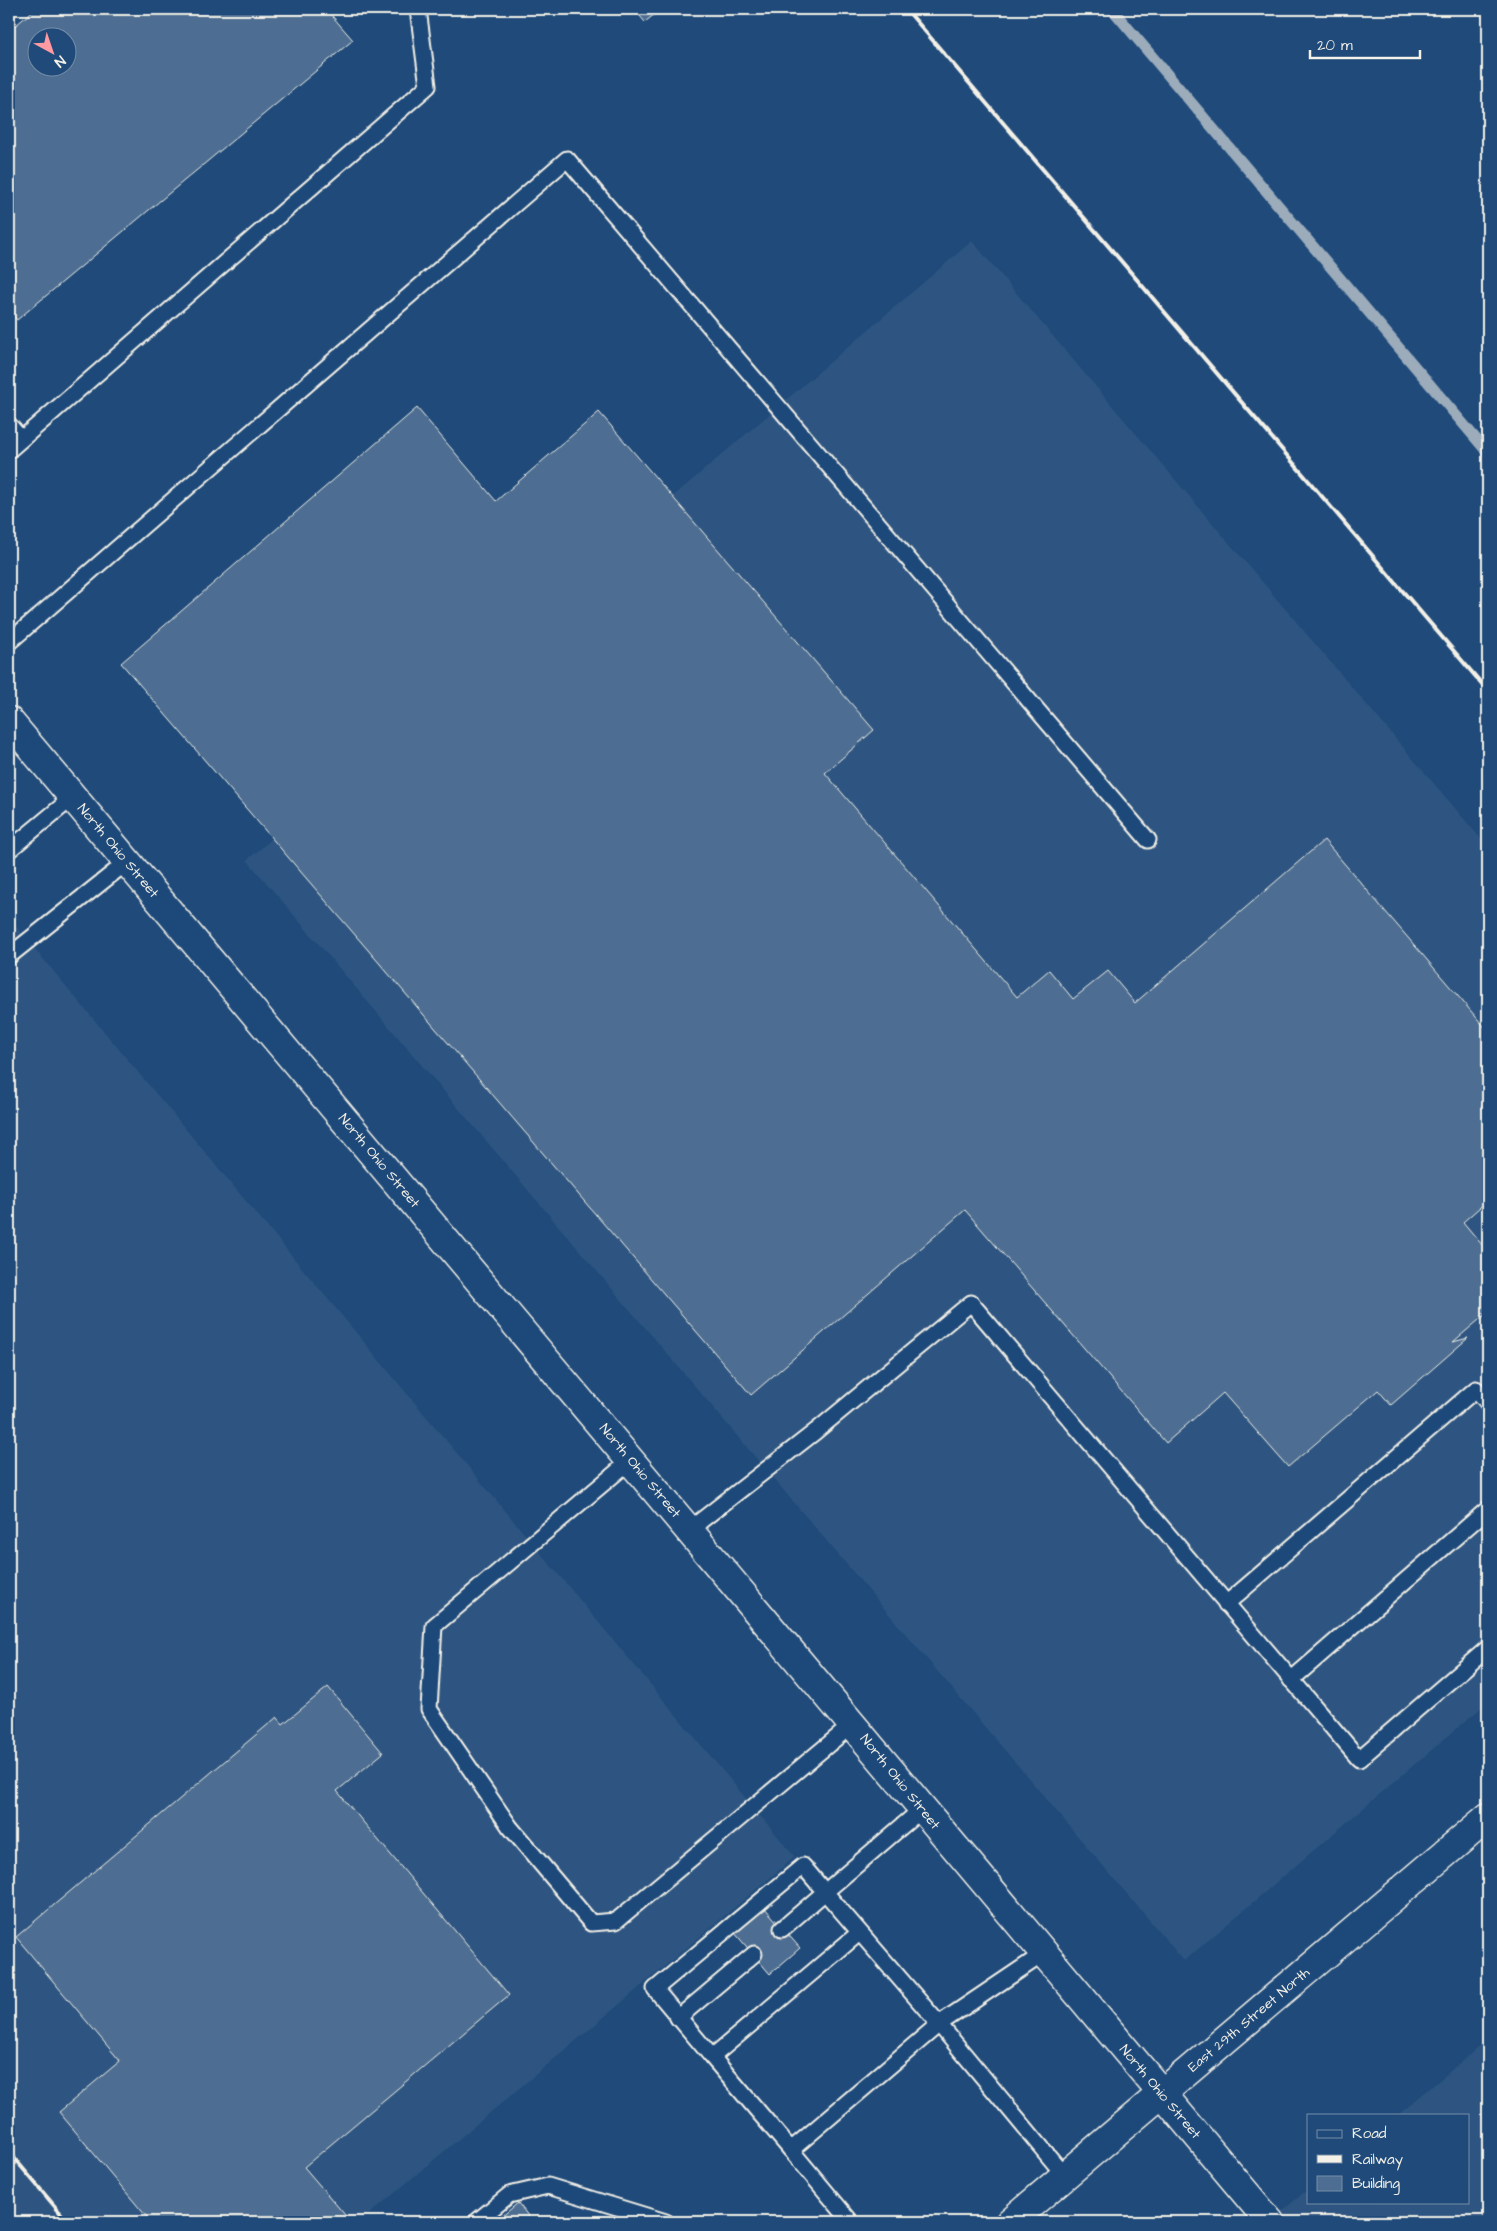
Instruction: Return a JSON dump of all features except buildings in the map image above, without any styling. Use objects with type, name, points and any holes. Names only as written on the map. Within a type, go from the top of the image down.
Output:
[{"type":"street","name":"North Ohio Street","points":[[9,721],[1270,2222]]},
{"type":"street","name":"East 29th Street North","points":[[1010,2222],[1488,1817]]},
{"type":"lane","points":[[9,450],[428,86],[418,9]]},
{"type":"lane","points":[[9,642],[567,159],[1148,840]]},
{"type":"lane","points":[[9,425],[21,439]]},
{"type":"lane","points":[[9,850],[73,797]]},
{"type":"lane","points":[[9,956],[127,862]]},
{"type":"lane","points":[[690,1530],[816,1431],[972,1303],[1359,1759],[1488,1648]]},
{"type":"lane","points":[[1226,1604],[1476,1389],[1488,1403]]},
{"type":"lane","points":[[631,1460],[434,1626],[429,1709],[510,1827],[591,1924],[616,1921],[853,1724]]},
{"type":"lane","points":[[1291,1680],[1488,1509]]},
{"type":"lane","points":[[782,1929],[922,1809]]},
{"type":"lane","points":[[852,2222],[654,1989],[803,1866],[939,2024],[1065,2176]]},
{"type":"lane","points":[[712,2057],[859,1933]]},
{"type":"lane","points":[[678,2018],[754,1954]]},
{"type":"lane","points":[[791,2150],[939,2024],[1043,1954]]},
{"type":"lane","points":[[476,2222],[509,2195],[548,2186],[666,2222]]},
{"type":"shaded area","points":[[972,241],[1488,847],[1488,1702],[1184,1961],[247,860]]},
{"type":"shaded area","points":[[9,918],[795,1857],[360,2222],[23,2222],[9,2205]]},
{"type":"shaded area","points":[[1488,2039],[1488,2222],[1269,2222],[1307,2190],[1307,2204],[1470,2204],[1470,2114],[1399,2114]]},
{"type":"waterway","points":[[1112,9],[1488,453]]},
{"type":"railway","points":[[906,9],[1488,691]]},
{"type":"railway","points":[[9,2152],[68,2222]]}]
